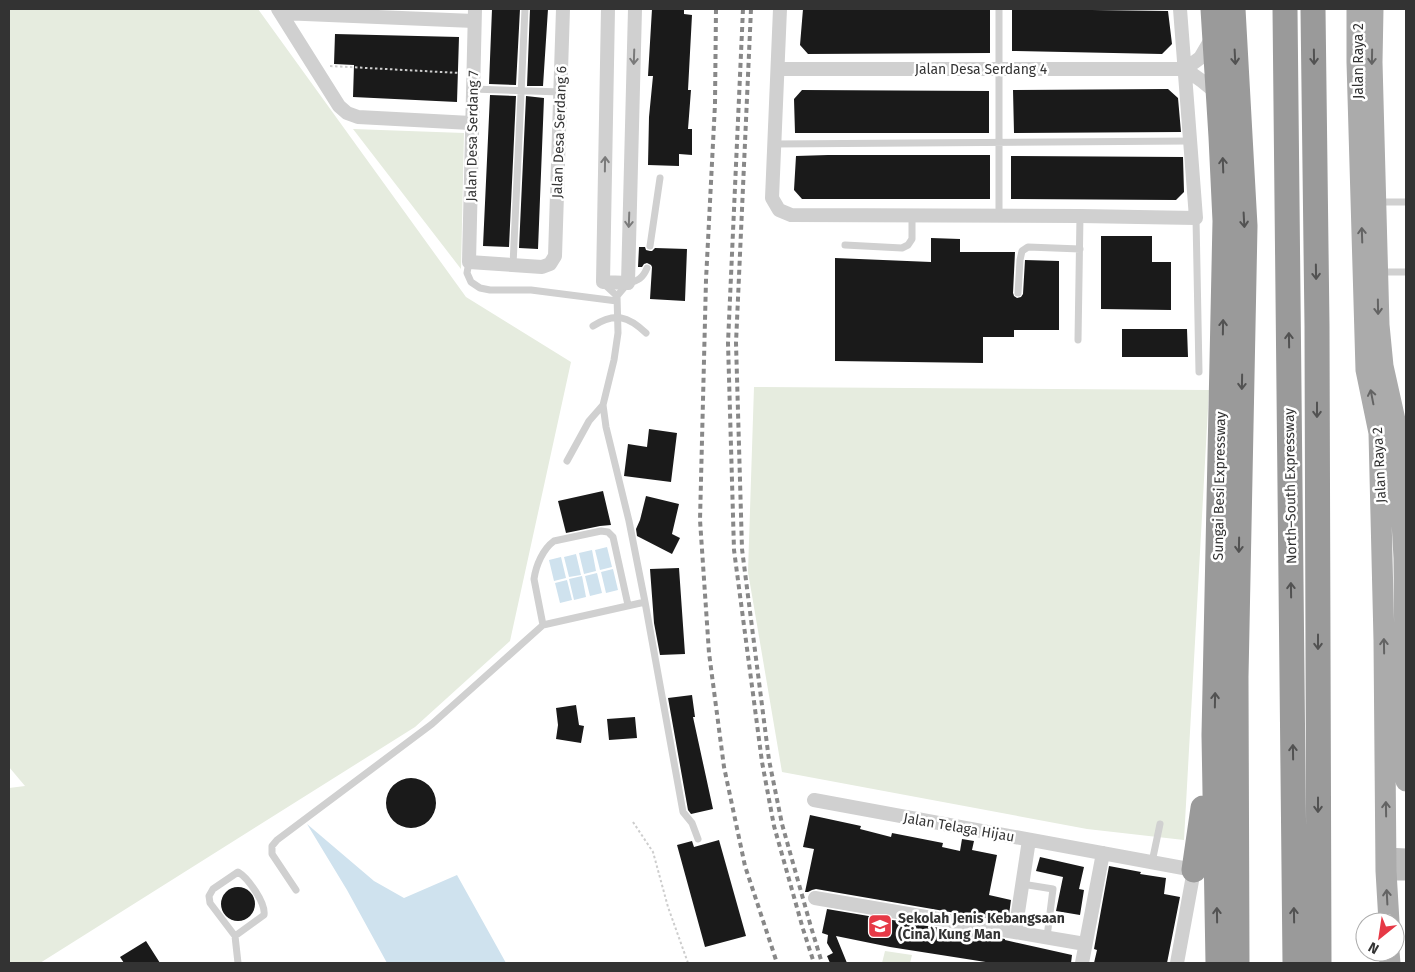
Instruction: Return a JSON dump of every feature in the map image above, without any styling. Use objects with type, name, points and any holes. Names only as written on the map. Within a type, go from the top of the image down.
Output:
[{"type":"highway","name":"Sungai Besi Expressway","points":[[1233,9],[1245,226],[1236,677],[1237,963]]},
{"type":"highway","name":"North–South Expressway","points":[[1285,9],[1295,963]]},
{"type":"highway","name":"North–South Expressway","points":[[1313,9],[1317,336],[1319,963]]},
{"type":"highway","name":"Sungai Besi Expressway","points":[[1214,21],[1225,221],[1214,735],[1218,963]]},
{"type":"highway","points":[[1194,870],[1214,735]]},
{"type":"main road","name":"Jalan Raya 2","points":[[1357,9],[1357,62],[1368,202],[1370,272],[1366,370],[1379,433],[1384,640],[1396,864],[1390,912]]},
{"type":"main road","name":"Jalan Raya 2","points":[[1368,202],[1373,9]]},
{"type":"main road","name":"Jalan Raya 2","points":[[1370,272],[1379,325],[1383,366],[1397,429],[1404,558],[1406,782]]},
{"type":"street","name":"Jalan Desa Serdang 6","points":[[513,265],[542,266],[550,264],[555,256],[563,9]]},
{"type":"street","points":[[608,9],[603,282],[628,283],[635,9]]},
{"type":"street","points":[[780,9],[772,198],[780,210],[791,215],[999,215],[1196,218],[1180,9]]},
{"type":"street","points":[[279,11],[474,15]]},
{"type":"street","points":[[279,11],[339,106],[348,113],[358,117],[471,123]]},
{"type":"street","name":"Jalan Desa Serdang 7","points":[[469,262],[474,15]]},
{"type":"street","points":[[1185,70],[1200,58],[1214,21]]},
{"type":"street","name":"Jalan Desa Serdang 4","points":[[778,69],[1185,70]]},
{"type":"street","points":[[1185,70],[1218,94]]},
{"type":"street","points":[[469,262],[513,265]]},
{"type":"street","name":"Jalan Telaga Hijau","points":[[814,800],[1194,870]]},
{"type":"street","points":[[1015,932],[1029,840]]},
{"type":"street","points":[[1082,963],[1103,853]]},
{"type":"street","points":[[1177,963],[1194,870]]},
{"type":"street","points":[[815,898],[1085,944]]},
{"type":"lane","points":[[513,265],[525,9]]},
{"type":"lane","points":[[999,9],[999,215]]},
{"type":"lane","points":[[472,89],[560,92]]},
{"type":"lane","points":[[775,144],[1191,142]]},
{"type":"lane","points":[[650,246],[660,178]]},
{"type":"lane","points":[[1368,202],[1406,202]]},
{"type":"lane","points":[[845,245],[902,248],[908,245],[912,239],[912,216]]},
{"type":"lane","points":[[1078,340],[1080,216]]},
{"type":"lane","points":[[1196,218],[1199,372]]},
{"type":"lane","points":[[1018,294],[1022,251],[1028,247],[1080,248]]},
{"type":"lane","points":[[469,262],[467,273],[471,282],[480,288],[490,290],[532,290],[617,299]]},
{"type":"lane","points":[[617,299],[628,283],[636,282],[643,277],[647,268]]},
{"type":"lane","points":[[1370,272],[1406,272]]},
{"type":"lane","points":[[603,282],[617,299],[618,318],[614,360],[603,405],[606,428],[629,521],[683,812],[692,822],[698,839]]},
{"type":"lane","points":[[592,326],[609,318],[629,319],[646,333]]},
{"type":"lane","points":[[566,461],[589,421],[603,405]]},
{"type":"lane","points":[[543,625],[534,579],[544,550],[554,541],[601,531],[608,532],[613,537],[628,605]]},
{"type":"lane","points":[[296,890],[272,854],[272,846],[277,840],[432,724],[543,625],[645,602]]},
{"type":"lane","points":[[1152,862],[1160,824]]},
{"type":"lane","points":[[235,936],[264,914],[265,909],[244,876],[238,872],[213,889],[209,896],[210,902],[235,936],[238,963]]},
{"type":"lane","points":[[1022,884],[1053,889],[1046,938]]},
{"type":"path","points":[[315,66],[473,74]]},
{"type":"path","points":[[633,822],[653,852],[668,907],[688,963]]},
{"type":"shaded area","points":[[9,9],[258,9],[466,297],[571,362],[510,641],[415,727],[40,963],[9,963],[9,788],[25,786],[9,767]]},
{"type":"shaded area","points":[[353,129],[464,133],[461,269]]},
{"type":"shaded area","points":[[754,387],[1209,390],[1184,840],[1087,829],[782,772],[748,572]]},
{"type":"shaded area","points":[[885,951],[912,955],[910,963],[882,963]]},
{"type":"water","points":[[607,547],[612,567],[600,570],[595,550]]},
{"type":"water","points":[[592,550],[596,571],[584,574],[579,553]]},
{"type":"water","points":[[576,554],[581,575],[569,577],[564,557]]},
{"type":"water","points":[[561,557],[566,578],[554,581],[549,560]]},
{"type":"water","points":[[613,569],[618,590],[606,593],[601,572]]},
{"type":"water","points":[[597,573],[602,593],[590,596],[585,576]]},
{"type":"water","points":[[582,576],[586,597],[574,600],[569,579]]},
{"type":"water","points":[[567,580],[572,600],[560,603],[555,583]]},
{"type":"water","points":[[307,824],[374,881],[404,898],[457,875],[506,963],[387,963],[347,890]]},
{"type":"building","points":[[492,9],[520,9],[516,85],[489,84]]},
{"type":"building","points":[[530,9],[548,9],[543,86],[527,86]]},
{"type":"building","points":[[652,9],[684,9],[684,14],[692,15],[688,90],[691,90],[688,129],[692,129],[692,155],[679,154],[679,166],[648,165],[649,117],[653,76],[648,76]]},
{"type":"building","points":[[803,9],[990,9],[990,53],[808,54],[800,45]]},
{"type":"building","points":[[1012,9],[1168,11],[1172,44],[1162,54],[1012,51]]},
{"type":"building","points":[[335,34],[459,37],[457,102],[353,97],[354,65],[334,64]]},
{"type":"building","points":[[1168,89],[1178,98],[1181,132],[1014,133],[1013,90]]},
{"type":"building","points":[[802,90],[989,91],[989,133],[795,133],[794,99]]},
{"type":"building","points":[[490,95],[516,96],[509,247],[483,246]]},
{"type":"building","points":[[526,96],[544,98],[538,249],[519,248]]},
{"type":"building","points":[[990,155],[990,199],[802,199],[794,190],[796,156]]},
{"type":"building","points":[[1011,156],[1183,157],[1184,192],[1176,200],[1011,199]]},
{"type":"building","points":[[1101,236],[1152,236],[1152,262],[1171,262],[1171,310],[1101,309]]},
{"type":"building","points":[[931,238],[960,239],[960,252],[1015,252],[1013,293],[1017,298],[1023,294],[1025,260],[1059,261],[1059,330],[1014,330],[1014,337],[983,337],[983,363],[835,361],[835,258],[931,262]]},
{"type":"building","points":[[639,247],[645,247],[646,250],[650,251],[655,248],[687,249],[685,301],[650,299],[652,267],[647,263],[642,267],[638,267]]},
{"type":"building","points":[[1122,329],[1187,329],[1188,357],[1122,357]]},
{"type":"building","points":[[649,429],[677,433],[671,482],[624,476],[628,444],[647,447]]},
{"type":"building","points":[[603,491],[611,525],[566,533],[558,501]]},
{"type":"building","points":[[646,496],[679,504],[672,534],[680,538],[672,554],[637,536],[636,529]]},
{"type":"building","points":[[679,568],[685,654],[660,655],[654,623],[650,569]]},
{"type":"building","points":[[692,695],[695,717],[693,717],[713,809],[691,814],[688,810],[668,698]]},
{"type":"building","points":[[576,705],[579,725],[584,726],[581,743],[556,739],[558,725],[556,708]]},
{"type":"building","points":[[635,717],[637,738],[609,740],[607,719]]},
{"type":"building","points":[[406,778],[416,778],[429,785],[436,798],[436,808],[429,821],[416,828],[406,828],[397,824],[390,817],[386,808],[386,798],[390,789],[397,782]]},
{"type":"building","points":[[810,815],[861,826],[860,829],[891,837],[892,833],[943,843],[942,847],[960,851],[962,839],[974,841],[972,850],[997,855],[989,895],[1011,900],[1008,922],[816,889],[805,892],[814,849],[803,847]]},
{"type":"building","points":[[719,840],[746,936],[705,947],[677,845],[692,841],[694,847]]},
{"type":"building","points":[[1040,857],[1084,867],[1079,889],[1084,890],[1080,915],[1056,911],[1063,877],[1036,871]]},
{"type":"building","points":[[1109,866],[1166,878],[1164,894],[1180,897],[1167,963],[1094,963],[1097,950],[1094,949]]},
{"type":"building","points":[[238,887],[250,892],[255,904],[250,916],[238,921],[226,916],[221,904],[226,892]]},
{"type":"building","name":"Sekolah Jenis Kebangsaan (Cina) Kung Man","points":[[827,909],[1005,939],[1072,955],[1071,963],[992,963],[890,947],[836,936],[847,963],[830,963],[827,956],[833,953],[827,943],[828,935],[822,933]]},
{"type":"building","points":[[146,941],[160,963],[124,963],[120,957]]},
{"type":"railway","points":[[716,9],[715,104],[706,280],[700,520],[709,653],[724,767],[745,866],[777,963]]},
{"type":"railway","points":[[743,9],[728,343],[734,550],[762,762],[774,826],[814,963]]},
{"type":"railway","points":[[751,9],[736,343],[742,549],[769,760],[782,824],[822,963]]},
{"type":"place","name":"Sekolah Jenis Kebangsaan (Cina) Kung Man","points":[[880,926]]}]
